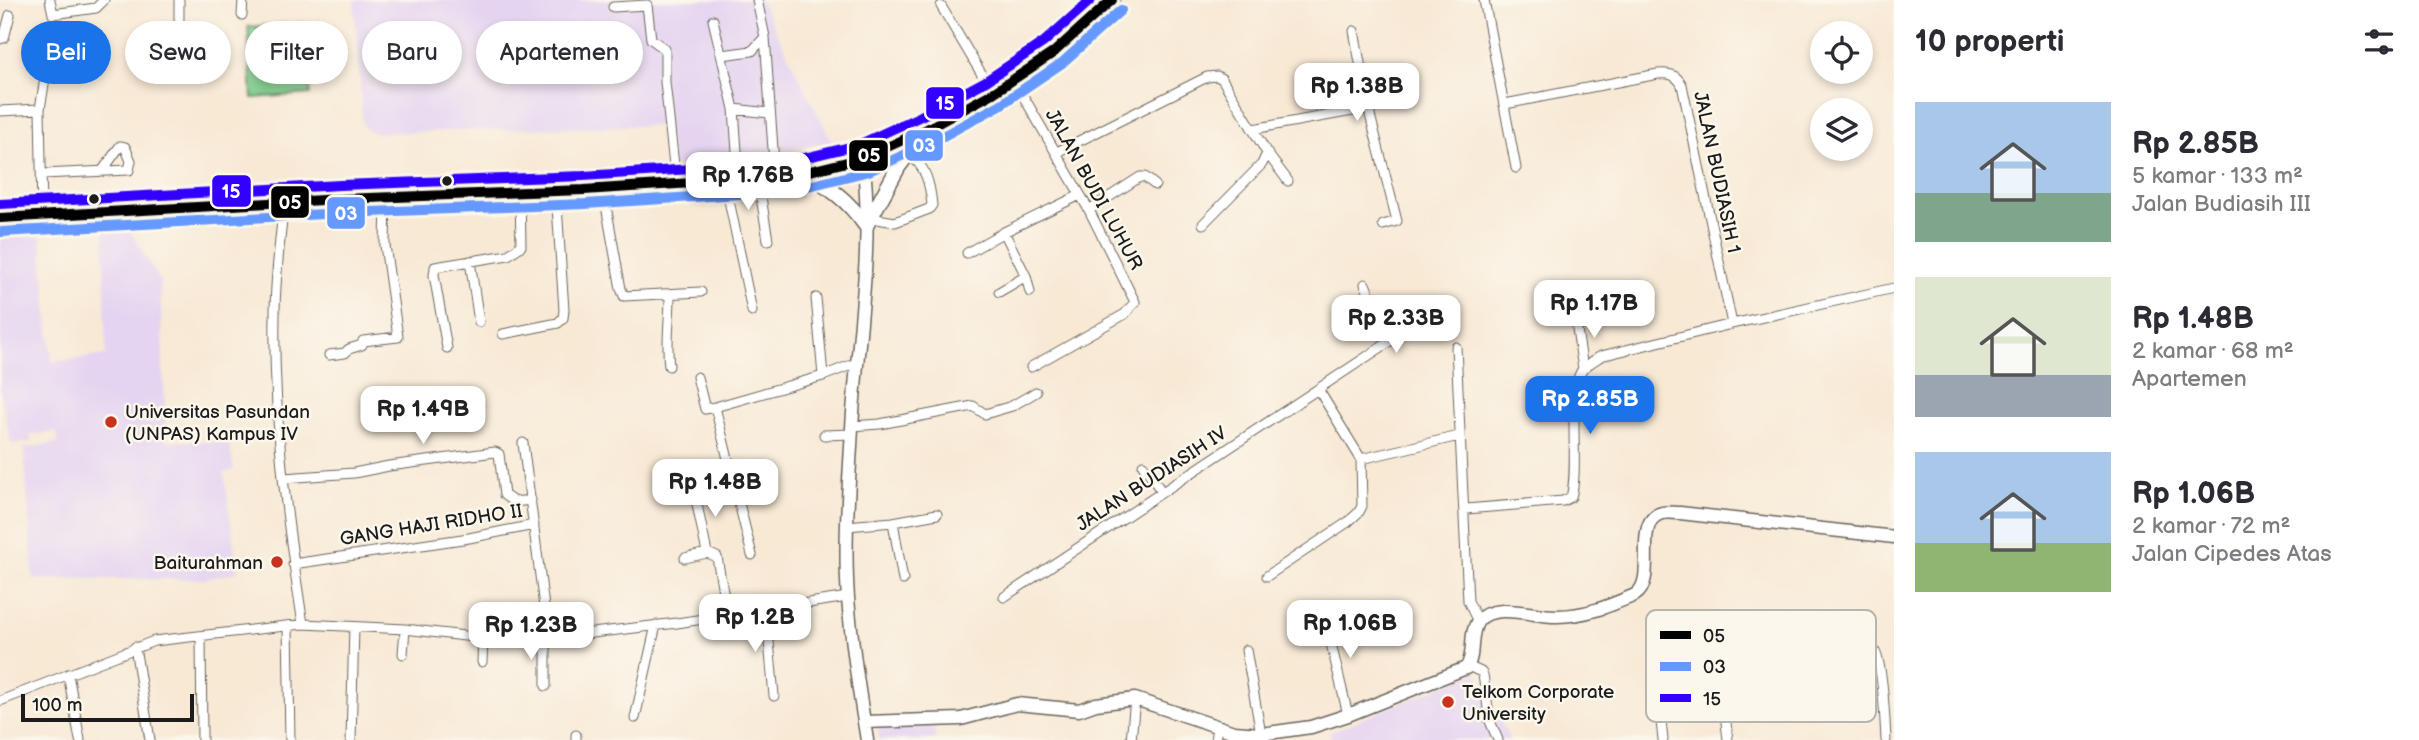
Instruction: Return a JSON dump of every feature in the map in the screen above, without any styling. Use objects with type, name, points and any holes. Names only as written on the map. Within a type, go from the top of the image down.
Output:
[{"type":"main road","points":[[0,218],[603,189],[732,181],[802,173],[863,159],[927,129],[993,93],[1054,53],[1103,4]]},
{"type":"main road","points":[[802,173],[832,189],[869,222],[899,166],[927,129]]},
{"type":"street","points":[[50,0],[53,14],[96,8],[104,0]]},
{"type":"street","points":[[178,19],[179,0]]},
{"type":"street","points":[[242,15],[243,0]]},
{"type":"street","points":[[757,0],[765,37],[775,177]]},
{"type":"street","points":[[1484,0],[1516,168]]},
{"type":"street","points":[[613,6],[647,5],[651,39],[665,49],[665,82],[676,184]]},
{"type":"street","points":[[941,6],[993,93]]},
{"type":"street","points":[[0,39],[5,38],[10,15]]},
{"type":"street","points":[[713,20],[734,109],[732,181],[752,311]]},
{"type":"street","points":[[1353,32],[1397,221],[1382,225]]},
{"type":"street","points":[[722,55],[752,51],[765,37]]},
{"type":"street","name":"JALAN BUDIASIH 1","points":[[1505,104],[1658,74],[1670,74],[1678,78],[1682,85],[1731,324]]},
{"type":"street","points":[[1057,152],[1207,77],[1217,76],[1222,79],[1267,153],[1289,181]]},
{"type":"street","name":"JALAN BUDI LUHUR","points":[[1014,80],[1057,152],[1134,297],[1134,306],[1125,314],[1031,367]]},
{"type":"street","points":[[42,215],[40,109],[44,84]]},
{"type":"street","points":[[1253,128],[1369,108]]},
{"type":"street","points":[[0,111],[40,109]]},
{"type":"street","points":[[734,109],[769,113]]},
{"type":"street","points":[[869,222],[895,222],[929,209],[932,205],[927,176],[918,160],[908,153]]},
{"type":"street","points":[[1203,224],[1262,164],[1267,153]]},
{"type":"street","points":[[863,159],[869,222],[856,363],[847,526],[848,597],[867,740]]},
{"type":"street","points":[[43,174],[103,170]]},
{"type":"street","points":[[1089,210],[1140,177],[1155,185]]},
{"type":"street","points":[[758,178],[768,240]]},
{"type":"street","points":[[603,189],[622,292],[629,297],[701,292]]},
{"type":"street","points":[[503,334],[558,323],[563,318],[565,310],[556,191]]},
{"type":"street","points":[[447,348],[434,271],[438,265],[508,255],[522,246],[520,193]]},
{"type":"street","points":[[967,253],[1080,195]]},
{"type":"street","points":[[330,355],[345,353],[348,349],[362,345],[363,341],[398,337],[385,245],[386,198]]},
{"type":"street","points":[[284,203],[275,334],[284,478],[293,564],[303,624]]},
{"type":"street","points":[[1004,232],[1026,276],[1030,292]]},
{"type":"street","points":[[470,261],[479,322]]},
{"type":"street","points":[[999,292],[1026,276]]},
{"type":"street","name":"JALAN BUDIASIH IV","points":[[1004,597],[1389,342],[1365,284]]},
{"type":"street","points":[[1583,369],[1601,356],[1894,288]]},
{"type":"street","points":[[669,366],[666,341],[670,321],[670,295]]},
{"type":"street","points":[[816,298],[823,376]]},
{"type":"street","points":[[1465,509],[1563,501],[1571,497],[1575,467],[1575,388],[1583,369],[1576,316]]},
{"type":"street","points":[[1456,347],[1468,601],[1478,622]]},
{"type":"street","points":[[697,377],[705,409],[823,376],[856,363]]},
{"type":"street","points":[[1267,576],[1348,522],[1359,512],[1362,503],[1362,458],[1318,389]]},
{"type":"street","points":[[824,435],[973,406],[985,414],[1012,406],[1036,392]]},
{"type":"street","points":[[715,407],[752,555]]},
{"type":"street","points":[[1362,458],[1459,436]]},
{"type":"street","name":"GANG HAJI RIDHO II","points":[[293,564],[469,538],[534,525],[523,443]]},
{"type":"street","points":[[284,478],[354,473],[495,452],[499,454],[504,495],[514,502],[531,500]]},
{"type":"street","points":[[1143,465],[1162,492]]},
{"type":"street","points":[[694,490],[707,553]]},
{"type":"street","points":[[1468,666],[1473,635],[1478,622],[1486,615],[1502,611],[1555,616],[1584,614],[1601,610],[1640,592],[1645,583],[1647,535],[1654,517],[1661,514],[1679,513],[1894,537]]},
{"type":"street","points":[[847,526],[893,522],[937,514]]},
{"type":"street","points":[[893,522],[903,580]]},
{"type":"street","points":[[534,525],[547,638],[546,685]]},
{"type":"street","points":[[685,558],[707,553],[718,559],[727,615]]},
{"type":"street","points":[[0,701],[154,641],[303,624],[405,629],[516,642],[848,597]]},
{"type":"street","points":[[766,609],[774,696]]},
{"type":"street","points":[[1325,618],[1348,715]]},
{"type":"street","points":[[635,718],[656,625]]},
{"type":"street","points":[[288,626],[290,740]]},
{"type":"street","points":[[351,740],[354,627]]},
{"type":"street","points":[[403,654],[405,629]]},
{"type":"street","points":[[201,636],[202,740]]},
{"type":"street","points":[[482,662],[483,638]]},
{"type":"street","points":[[135,647],[150,740]]},
{"type":"street","points":[[1246,650],[1257,736]]},
{"type":"street","points":[[1876,652],[1886,740]]},
{"type":"street","points":[[864,722],[961,719],[1017,704],[1079,710],[1096,704],[1135,699],[1216,734],[1234,732],[1257,736],[1311,727],[1348,715],[1468,666],[1483,675],[1490,721],[1499,740]]},
{"type":"street","points":[[68,674],[80,740]]},
{"type":"street","points":[[1131,740],[1135,699]]},
{"type":"street","points":[[1661,722],[1663,740]]},
{"type":"street","points":[[1726,722],[1728,740]]},
{"type":"shaded area","points":[[354,0],[760,0],[832,142],[673,166],[667,125],[373,133],[363,126]]},
{"type":"shaded area","name":"Universitas Pasundan (UNPAS) Kampus IV","points":[[104,228],[131,232],[160,281],[166,441],[229,442],[234,470],[224,473],[238,572],[205,579],[33,579],[24,448],[58,443],[57,432],[30,435],[31,442],[11,444],[0,389],[0,237],[41,237],[52,362],[106,355]]},
{"type":"shaded area","name":"Telkom Corporate University","points":[[1477,672],[1510,740],[1331,740],[1330,732]]},
{"type":"shaded area","points":[[935,725],[935,740],[879,740],[878,726]]},
{"type":"green space","points":[[251,84],[309,84],[310,94],[252,98]]},
{"type":"transit line","name":"15","points":[[0,204],[340,185],[583,176],[738,166],[800,159],[858,145],[921,116],[986,81],[1044,42],[1091,0]]},
{"type":"transit line","name":"05","points":[[0,218],[341,199],[584,190],[802,173],[863,158],[927,129],[993,93],[1053,53],[1112,0]]},
{"type":"transit line","name":"03","points":[[1,232],[342,213],[585,204],[805,187],[869,171],[934,141],[1000,105],[1062,63],[1121,10]]},
{"type":"place","name":"Universitas Pasundan (UNPAS) Kampus IV","points":[[111,422]]},
{"type":"place","name":"Baiturahman","points":[[277,562]]},
{"type":"place","name":"Telkom Corporate University","points":[[1448,702]]}]
